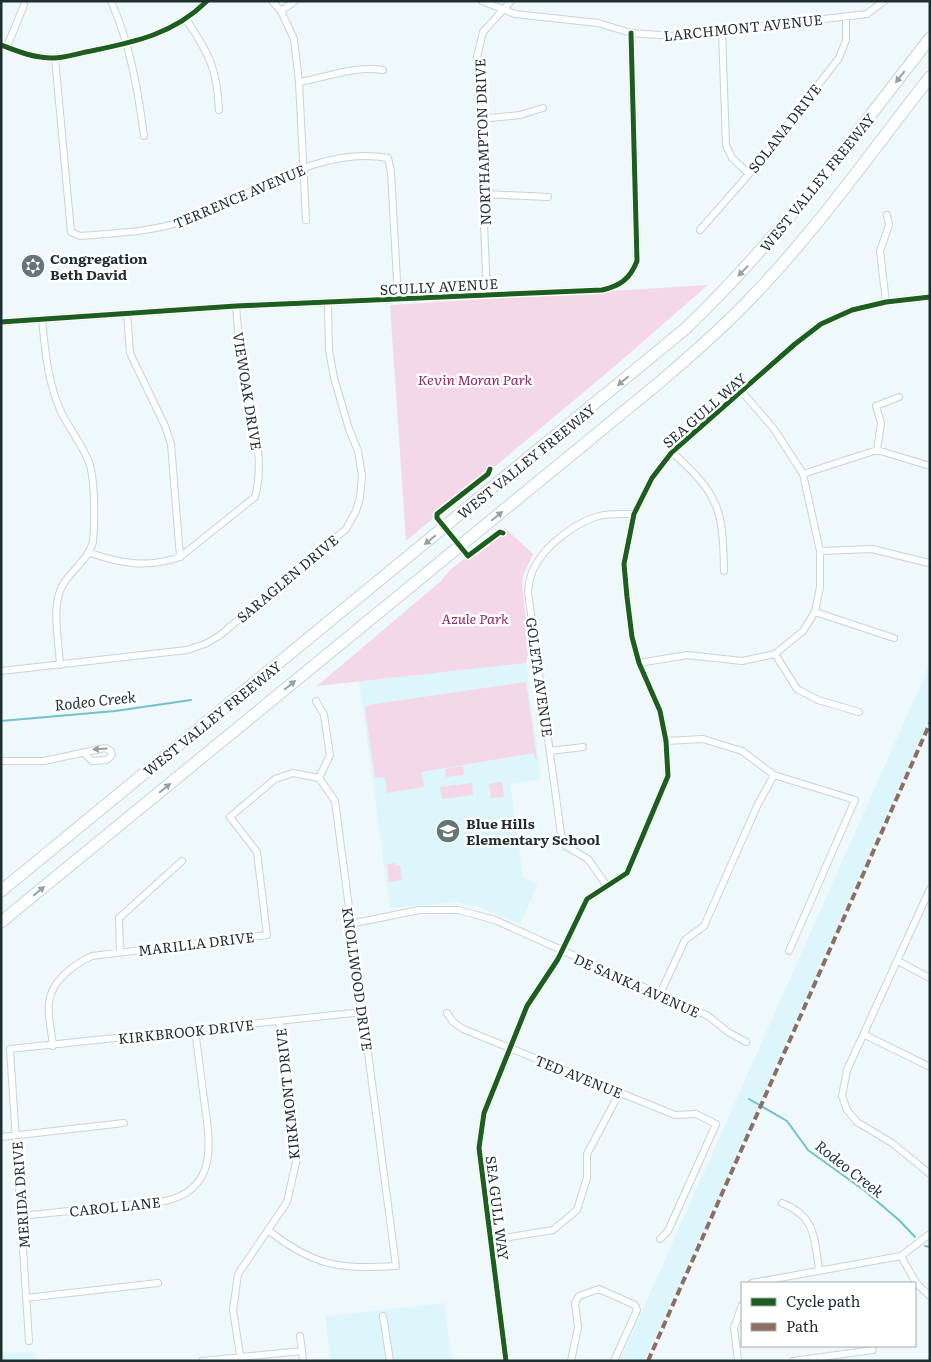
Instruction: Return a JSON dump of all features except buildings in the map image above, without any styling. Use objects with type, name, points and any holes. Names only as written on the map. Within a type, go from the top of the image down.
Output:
[{"type":"highway","name":"WEST VALLEY FREEWAY","points":[[1,891],[685,329],[744,270],[786,222],[930,38]]},
{"type":"highway","name":"WEST VALLEY FREEWAY","points":[[1,922],[660,382],[714,335],[788,257],[930,77]]},
{"type":"street","points":[[111,1],[120,22],[138,84],[144,136]]},
{"type":"street","points":[[24,5],[4,46],[18,53],[55,58],[156,36],[186,19],[206,1]]},
{"type":"street","points":[[272,1],[281,10],[294,39],[306,220]]},
{"type":"street","points":[[281,10],[295,1]]},
{"type":"street","name":"LARCHMONT AVENUE","points":[[482,1],[504,11],[598,22],[630,33],[674,36],[867,14],[884,1]]},
{"type":"street","name":"NORTHAMPTON DRIVE","points":[[487,295],[477,57],[483,32],[504,11],[511,1]]},
{"type":"street","name":"SOLANA DRIVE","points":[[700,230],[749,174],[839,58],[846,40],[846,17]]},
{"type":"street","points":[[186,19],[208,52],[213,65],[218,85],[219,110]]},
{"type":"street","points":[[722,31],[726,145],[732,158],[749,174]]},
{"type":"street","name":"SCULLY AVENUE","points":[[1,322],[236,306],[602,290],[615,287],[626,280],[633,271],[637,261],[630,33]]},
{"type":"street","name":"TERRENCE AVENUE","points":[[55,58],[71,232],[80,236],[161,227],[189,219],[303,168],[342,159],[377,156],[388,158],[391,172],[398,299]]},
{"type":"street","points":[[298,82],[328,78],[356,69],[382,70]]},
{"type":"street","points":[[480,119],[520,115],[543,108]]},
{"type":"street","points":[[484,194],[548,197]]},
{"type":"street","points":[[886,302],[880,251],[889,225],[887,215]]},
{"type":"street","name":"SEA GULL WAY","points":[[506,1361],[479,1148],[484,1113],[527,1006],[562,952],[587,898],[627,873],[664,789],[670,768],[660,711],[639,663],[632,637],[624,564],[634,514],[652,478],[672,452],[795,344],[821,324],[852,310],[886,302],[930,297]]},
{"type":"street","name":"SARAGLEN DRIVE","points":[[1,671],[187,650],[205,644],[219,636],[346,529],[360,498],[362,476],[358,451],[346,420],[328,350],[328,303]]},
{"type":"street","name":"VIEWOAK DRIVE","points":[[90,553],[132,565],[165,562],[180,557],[255,497],[259,483],[257,436],[242,368],[236,306]]},
{"type":"street","points":[[127,314],[130,353],[165,426],[171,444],[180,557]]},
{"type":"street","points":[[42,319],[49,371],[61,412],[86,455],[91,470],[94,533],[90,553],[68,577],[60,591],[57,613],[60,665]]},
{"type":"street","points":[[639,663],[687,655],[742,661],[774,654],[802,631],[815,612],[820,587],[820,551],[803,474],[774,429],[742,392]]},
{"type":"street","points":[[877,450],[881,423],[876,406],[899,397]]},
{"type":"street","points":[[803,474],[877,450],[930,466]]},
{"type":"street","points":[[672,452],[698,475],[713,495],[723,531],[724,572]]},
{"type":"street","name":"GOLETA AVENUE","points":[[607,886],[588,859],[566,846],[561,834],[529,602],[530,578],[534,566],[543,554],[581,524],[599,516],[634,514]]},
{"type":"street","points":[[820,551],[872,549],[929,563]]},
{"type":"street","points":[[815,612],[894,638]]},
{"type":"street","points":[[774,654],[797,690],[818,700],[859,712]]},
{"type":"street","points":[[316,700],[324,715],[330,755],[319,778]]},
{"type":"street","points":[[666,741],[703,739],[742,751],[774,775],[855,800],[789,951]]},
{"type":"street","points":[[550,750],[583,747]]},
{"type":"street","points":[[1,761],[29,762],[84,753]]},
{"type":"street","name":"MARILLA DRIVE","points":[[53,1046],[49,1003],[53,990],[60,979],[72,967],[86,958],[120,952],[268,935],[257,852],[230,817],[275,780],[293,773],[319,778]]},
{"type":"street","points":[[659,996],[685,940],[704,926],[758,804],[774,775]]},
{"type":"street","name":"KNOLLWOOD DRIVE","points":[[269,1231],[292,1249],[326,1264],[358,1268],[396,1266],[335,801],[319,778]]},
{"type":"street","points":[[120,952],[119,918],[182,861]]},
{"type":"street","points":[[930,889],[865,1035],[847,1070],[842,1096],[847,1110],[857,1122],[892,1144],[930,1174]]},
{"type":"street","name":"DE SANKA AVENUE","points":[[350,924],[419,910],[458,910],[495,920],[659,996],[708,1016],[728,1032],[746,1042]]},
{"type":"street","points":[[898,962],[930,978]]},
{"type":"street","name":"KIRKBROOK DRIVE","points":[[10,1050],[363,1012]]},
{"type":"street","name":"TED AVENUE","points":[[447,1013],[453,1022],[462,1029],[510,1049],[675,1115],[696,1114],[716,1124],[668,1231],[660,1239]]},
{"type":"street","name":"KIRKMONT DRIVE","points":[[241,1359],[233,1310],[238,1274],[287,1202],[297,1158],[279,1021]]},
{"type":"street","name":"CAROL LANE","points":[[22,1216],[165,1201],[175,1199],[193,1188],[201,1179],[206,1166],[210,1145],[195,1030]]},
{"type":"street","points":[[865,1035],[930,1066]]},
{"type":"street","name":"MERIDA DRIVE","points":[[10,1050],[29,1342]]},
{"type":"street","points":[[491,1240],[553,1230],[576,1210],[587,1178],[587,1154],[620,1092]]},
{"type":"street","points":[[1,1136],[124,1123]]},
{"type":"street","points":[[782,1203],[799,1210],[812,1228],[820,1269]]},
{"type":"street","points":[[757,1282],[820,1269],[901,1256],[930,1234]]},
{"type":"street","points":[[901,1256],[915,1282]]},
{"type":"street","points":[[26,1298],[158,1283]]},
{"type":"street","points":[[916,1283],[930,1296]]},
{"type":"street","points":[[571,1361],[578,1327],[575,1303],[579,1296],[599,1289],[635,1305],[637,1310],[614,1361]]},
{"type":"street","points":[[738,1361],[734,1328],[741,1309]]},
{"type":"street","points":[[383,1316],[390,1361]]},
{"type":"street","points":[[300,1336],[303,1361]]},
{"type":"street","points":[[793,1361],[873,1350]]},
{"type":"street","points":[[202,1361],[241,1359],[302,1351]]},
{"type":"shaded area","name":"Blue Hills Elementary School","points":[[526,663],[541,779],[510,784],[523,878],[538,884],[520,924],[479,907],[456,902],[390,908],[359,681]]},
{"type":"shaded area","points":[[930,664],[930,717],[763,1096],[645,1361],[620,1361]]},
{"type":"shaded area","points":[[444,1303],[452,1361],[331,1361],[325,1316]]},
{"type":"shaded area","points":[[34,1351],[36,1361],[1,1361],[1,1353]]},
{"type":"green space","name":"Kevin Moran Park","points":[[708,285],[615,366],[406,541],[390,305]]},
{"type":"green space","name":"Azule Park","points":[[505,528],[533,554],[523,576],[522,584],[529,649],[526,663],[317,686],[441,581],[451,569]]},
{"type":"green space","points":[[526,682],[537,759],[535,759],[534,753],[421,772],[424,787],[387,793],[385,777],[375,778],[365,709],[368,705]]},
{"type":"green space","points":[[463,766],[464,775],[446,777],[445,769]]},
{"type":"green space","points":[[502,782],[504,797],[491,798],[489,784]]},
{"type":"green space","points":[[472,783],[473,795],[442,799],[440,787]]},
{"type":"green space","points":[[395,863],[396,866],[400,865],[402,880],[389,882],[387,864]]},
{"type":"waterway","name":"Rodeo Creek","points":[[1,721],[115,711],[191,700]]},
{"type":"waterway","name":"Rodeo Creek","points":[[749,1099],[787,1121],[808,1150],[865,1191],[899,1220],[915,1237]]},
{"type":"waterway","name":"Rodeo Creek","points":[[925,1246],[930,1247]]},
{"type":"marked path","points":[[648,1361],[930,723]]},
{"type":"cycle path","points":[[1,45],[39,57],[68,56],[123,44],[153,35],[181,21],[207,1]]},
{"type":"cycle path","points":[[1,322],[236,306],[602,290],[619,284],[628,277],[637,261],[631,33]]},
{"type":"cycle path","points":[[506,1361],[479,1148],[484,1113],[527,1006],[558,959],[587,899],[627,873],[668,776],[666,741],[660,711],[639,663],[632,637],[624,564],[634,514],[652,478],[672,452],[795,344],[821,324],[852,310],[886,302],[930,297]]},
{"type":"cycle path","points":[[490,469],[488,474],[437,514],[437,518],[468,556],[500,532],[503,533]]},
{"type":"place","name":"Congregation Beth David","points":[[33,266]]},
{"type":"place","name":"Blue Hills Elementary School","points":[[448,831]]}]
